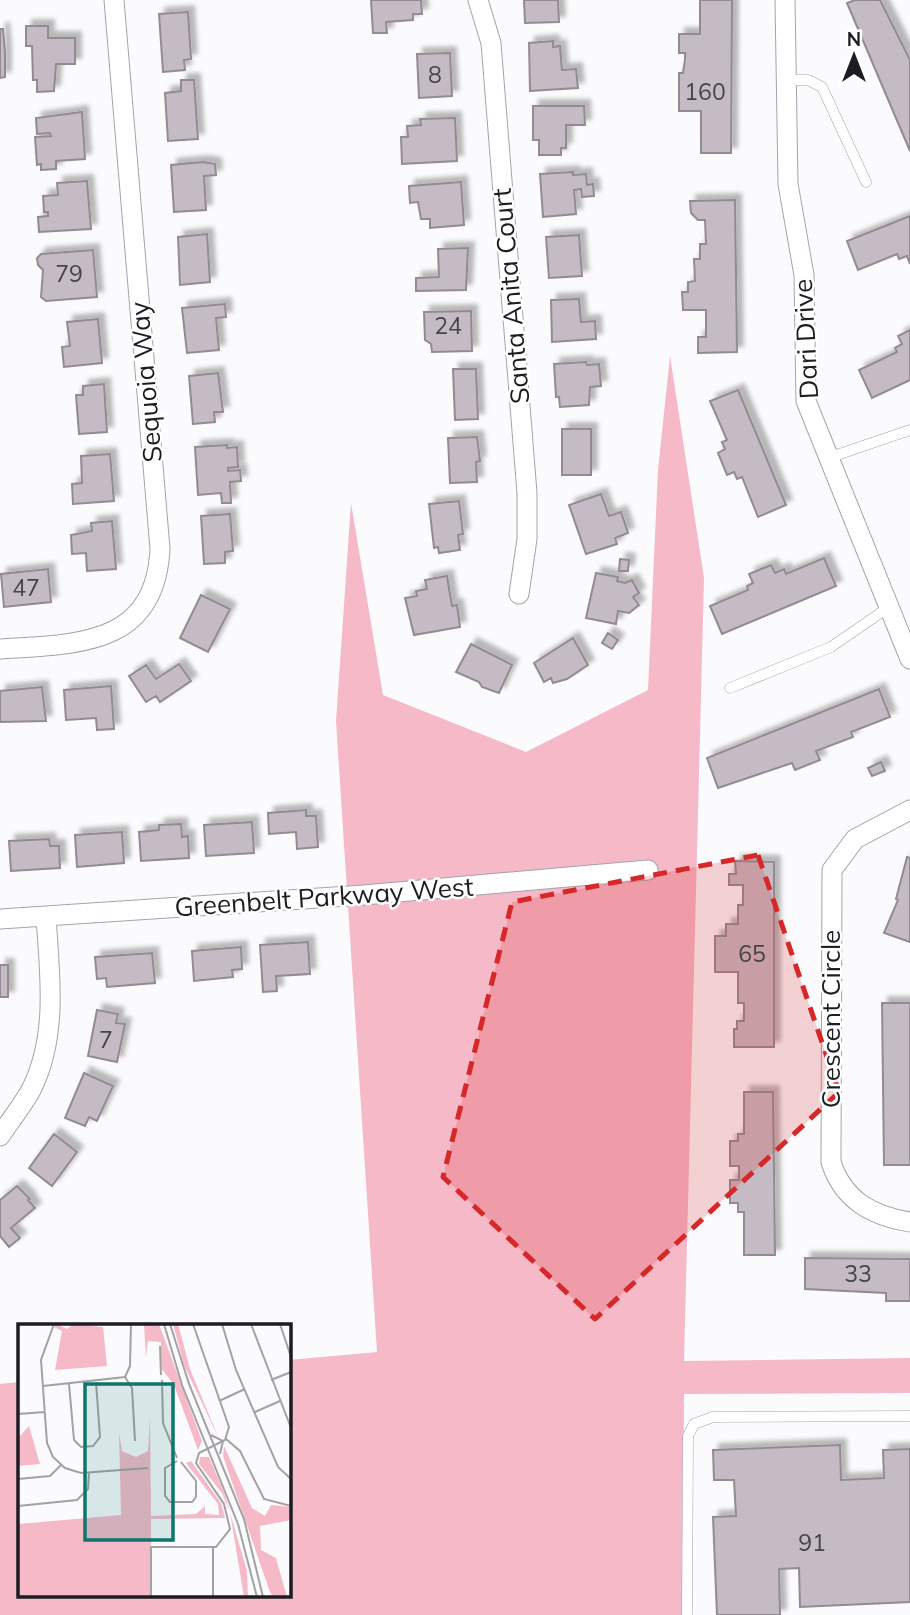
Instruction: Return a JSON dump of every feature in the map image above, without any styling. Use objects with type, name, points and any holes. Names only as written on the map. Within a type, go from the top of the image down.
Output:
[{"type":"street","name":"Sequoia Way","points":[[0,649],[83,643],[123,627],[145,602],[159,574],[160,548],[114,0]]},
{"type":"street","name":"Santa Anita Court","points":[[478,0],[491,43],[527,493],[527,539],[519,594]]},
{"type":"street","name":"Dari Drive","points":[[785,0],[788,184],[804,275],[806,401],[910,659]]},
{"type":"street","name":"Crescent Circle","points":[[910,810],[855,839],[832,870],[831,1106],[831,1162],[845,1192],[859,1204],[884,1218],[910,1222]]},
{"type":"street","name":"Greenbelt Parkway West","points":[[0,919],[47,918],[648,870]]},
{"type":"street","points":[[0,1136],[31,1089],[47,1034],[52,994],[47,918]]},
{"type":"lane","points":[[786,80],[808,80],[822,87],[866,182]]},
{"type":"lane","points":[[828,458],[910,430]]},
{"type":"lane","points":[[730,688],[831,647],[889,607]]},
{"type":"lane","points":[[687,1615],[688,1436],[694,1423],[713,1417],[910,1416]]},
{"type":"highlighted area","points":[[758,855],[839,1092],[595,1319],[443,1177],[512,902]]},
{"type":"shaded area","points":[[670,356],[704,578],[684,1361],[910,1358],[910,1393],[684,1394],[683,1615],[0,1615],[0,1384],[18,1382],[18,1598],[290,1598],[290,1360],[377,1352],[336,721],[351,503],[383,695],[526,752],[648,690],[658,470]]},
{"type":"building","points":[[371,0],[421,0],[422,14],[413,14],[413,20],[386,22],[387,33],[373,33]]},
{"type":"building","points":[[524,0],[558,0],[559,22],[525,23]]},
{"type":"building","points":[[700,0],[732,0],[731,153],[701,153],[701,111],[679,111],[679,73],[683,73],[685,53],[679,53],[679,34],[700,34]]},
{"type":"building","points":[[855,0],[880,0],[910,60],[910,151],[847,3]]},
{"type":"building","points":[[188,12],[191,59],[184,60],[185,70],[163,72],[159,14]]},
{"type":"building","points":[[26,26],[48,26],[48,38],[75,38],[75,64],[56,64],[54,91],[37,92],[37,80],[33,80],[32,46],[26,46]]},
{"type":"building","points":[[0,29],[3,29],[5,77],[0,78]]},
{"type":"building","points":[[553,41],[553,47],[560,46],[562,70],[576,69],[578,88],[530,91],[529,43]]},
{"type":"building","points":[[450,53],[452,96],[419,98],[417,54]]},
{"type":"building","points":[[181,80],[194,80],[198,139],[168,141],[165,93],[181,91]]},
{"type":"building","points":[[533,106],[584,106],[585,125],[566,125],[566,148],[561,148],[561,155],[539,155],[539,140],[533,140]]},
{"type":"building","points":[[82,112],[85,159],[56,161],[56,169],[41,170],[41,164],[37,165],[35,137],[51,136],[50,133],[37,134],[36,118]]},
{"type":"building","points":[[455,118],[457,161],[402,164],[401,137],[408,137],[407,126],[421,125],[420,119]]},
{"type":"building","points":[[203,162],[215,164],[216,175],[204,176],[206,210],[174,212],[171,165]]},
{"type":"building","points":[[573,172],[573,175],[586,174],[587,185],[593,184],[594,196],[582,197],[581,189],[574,190],[576,214],[543,217],[540,174]]},
{"type":"building","points":[[87,181],[91,229],[39,232],[38,217],[48,216],[48,212],[44,212],[43,196],[58,195],[57,183]]},
{"type":"building","points":[[461,182],[464,225],[430,228],[430,219],[421,219],[418,202],[410,203],[409,186]]},
{"type":"building","points":[[735,200],[737,352],[698,353],[698,337],[706,337],[706,310],[683,310],[682,292],[688,292],[688,282],[695,281],[694,259],[700,259],[700,244],[706,244],[705,220],[698,220],[691,213],[690,201]]},
{"type":"building","points":[[910,216],[910,264],[907,256],[899,259],[897,254],[858,270],[847,241]]},
{"type":"building","points":[[207,234],[210,282],[180,285],[178,237]]},
{"type":"building","points":[[579,235],[582,276],[549,278],[546,237]]},
{"type":"building","points":[[468,248],[466,290],[416,291],[416,278],[439,277],[438,249]]},
{"type":"building","points":[[93,250],[97,297],[46,301],[41,297],[43,270],[38,265],[37,258],[41,254]]},
{"type":"building","points":[[579,299],[581,322],[595,321],[596,339],[552,342],[551,300]]},
{"type":"building","points":[[225,304],[226,317],[216,318],[219,350],[187,353],[182,308]]},
{"type":"building","points":[[471,311],[472,351],[432,352],[431,344],[425,340],[424,312]]},
{"type":"building","points":[[98,319],[102,363],[64,367],[62,347],[70,346],[67,322]]},
{"type":"building","points":[[910,330],[910,380],[872,398],[859,370],[897,352],[895,348],[902,344],[898,336]]},
{"type":"building","points":[[586,362],[587,365],[599,364],[601,386],[590,387],[589,405],[560,407],[559,397],[556,397],[554,364]]},
{"type":"building","points":[[453,369],[476,369],[478,419],[455,420]]},
{"type":"building","points":[[218,373],[223,412],[214,412],[215,422],[193,424],[189,376]]},
{"type":"building","points":[[104,384],[107,432],[79,434],[76,395],[83,395],[83,386]]},
{"type":"building","points":[[738,390],[786,505],[758,517],[742,477],[737,479],[734,472],[727,475],[718,453],[725,449],[722,442],[727,440],[710,401]]},
{"type":"building","points":[[562,429],[591,429],[591,475],[562,475]]},
{"type":"building","points":[[477,437],[480,461],[476,462],[477,482],[450,483],[448,438]]},
{"type":"building","points":[[227,445],[227,448],[237,447],[238,467],[228,468],[228,471],[240,470],[241,481],[230,482],[231,503],[222,503],[221,493],[198,495],[195,447]]},
{"type":"building","points":[[110,454],[114,501],[73,504],[72,484],[82,483],[81,456]]},
{"type":"building","points":[[601,494],[609,516],[621,512],[628,533],[615,538],[617,544],[586,554],[569,505]]},
{"type":"building","points":[[459,501],[463,534],[458,535],[460,550],[439,553],[438,547],[434,548],[429,504]]},
{"type":"building","points":[[230,514],[233,551],[225,552],[225,563],[204,564],[201,516]]},
{"type":"building","points":[[112,521],[116,569],[87,571],[86,553],[72,554],[71,535],[92,531],[91,523]]},
{"type":"building","points":[[824,558],[836,586],[722,634],[710,606],[748,590],[747,586],[753,583],[749,574],[771,565],[775,573],[784,569],[786,574]]},
{"type":"building","points":[[620,559],[629,560],[628,571],[619,571]]},
{"type":"building","points":[[48,569],[51,602],[4,607],[1,574]]},
{"type":"building","points":[[596,573],[618,577],[617,581],[625,583],[632,580],[639,593],[633,597],[639,605],[629,613],[618,611],[616,624],[586,618]]},
{"type":"building","points":[[447,576],[452,606],[457,605],[460,627],[414,635],[405,598],[417,596],[416,591],[427,589],[425,580]]},
{"type":"building","points":[[201,595],[230,609],[208,652],[180,638]]},
{"type":"building","points":[[608,633],[618,640],[612,649],[602,643]]},
{"type":"building","points":[[573,638],[588,665],[567,679],[553,683],[551,678],[544,682],[534,663]]},
{"type":"building","points":[[471,644],[512,665],[499,693],[456,672]]},
{"type":"building","points":[[179,664],[191,681],[160,702],[156,696],[146,702],[129,676],[146,665],[156,679]]},
{"type":"building","points":[[111,686],[114,729],[97,730],[96,718],[66,720],[64,690]]},
{"type":"building","points":[[42,687],[46,721],[0,722],[0,691]]},
{"type":"building","points":[[879,689],[890,717],[851,732],[853,737],[816,751],[820,760],[795,770],[792,763],[718,788],[707,758]]},
{"type":"building","points":[[881,762],[885,771],[872,776],[868,768]]},
{"type":"building","points":[[306,810],[306,816],[316,816],[318,847],[297,849],[296,832],[269,834],[268,813]]},
{"type":"building","points":[[252,822],[254,853],[206,856],[204,825]]},
{"type":"building","points":[[181,824],[182,837],[188,836],[189,858],[141,861],[139,832],[159,830],[159,825]]},
{"type":"building","points":[[122,832],[124,863],[77,867],[75,835]]},
{"type":"building","points":[[49,839],[50,846],[59,846],[60,868],[11,871],[9,841]]},
{"type":"building","points":[[907,857],[910,858],[910,942],[884,933],[898,900],[896,899]]},
{"type":"building","points":[[735,861],[774,862],[774,1047],[734,1047],[737,1021],[744,1021],[744,1003],[738,1003],[738,972],[715,972],[715,936],[726,936],[726,924],[738,924],[738,905],[743,905],[743,885],[729,885],[729,874],[736,874]]},
{"type":"building","points":[[308,942],[310,974],[276,976],[277,991],[263,992],[260,945]]},
{"type":"building","points":[[241,947],[242,969],[232,970],[233,977],[194,981],[192,951]]},
{"type":"building","points":[[152,953],[155,983],[107,987],[106,978],[97,979],[95,957]]},
{"type":"building","points":[[0,965],[8,965],[8,997],[0,997]]},
{"type":"building","points":[[882,1003],[910,1003],[910,1165],[884,1165]]},
{"type":"building","points":[[97,1010],[118,1014],[116,1023],[125,1024],[117,1062],[88,1056]]},
{"type":"building","points":[[84,1073],[113,1086],[97,1121],[89,1117],[85,1126],[65,1118]]},
{"type":"building","points":[[744,1092],[773,1092],[775,1255],[744,1255],[744,1212],[738,1212],[738,1203],[730,1203],[730,1180],[739,1180],[739,1166],[730,1166],[730,1141],[738,1141],[738,1134],[744,1134]]},
{"type":"building","points":[[54,1134],[77,1152],[52,1186],[29,1168]]},
{"type":"building","points":[[17,1186],[35,1208],[11,1228],[20,1238],[9,1247],[0,1236],[0,1200]]},
{"type":"building","points":[[805,1258],[910,1259],[910,1301],[886,1301],[886,1293],[805,1289]]},
{"type":"building","points":[[840,1445],[841,1480],[884,1478],[883,1450],[910,1449],[910,1602],[800,1607],[799,1568],[779,1569],[780,1615],[717,1615],[713,1517],[736,1516],[734,1480],[714,1480],[713,1450]]}]
